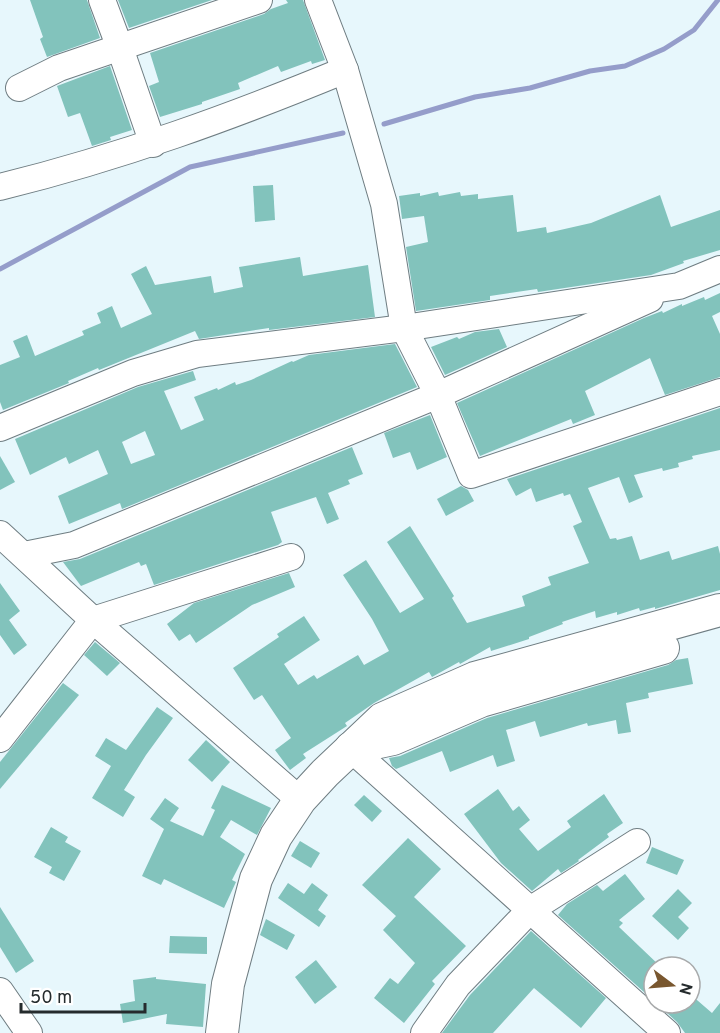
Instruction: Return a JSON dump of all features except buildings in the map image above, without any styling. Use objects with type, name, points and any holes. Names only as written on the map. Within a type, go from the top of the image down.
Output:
[{"type":"main road","points":[[222,1033],[228,984],[256,879],[276,836],[300,800],[350,748],[393,739],[481,701],[641,643],[720,610]]},
{"type":"main road","points":[[641,643],[720,632]]},
{"type":"street","points":[[102,0],[153,144]]},
{"type":"street","points":[[19,88],[59,68],[260,0]]},
{"type":"street","points":[[318,0],[345,70],[384,204],[404,328],[438,395],[471,475],[720,392]]},
{"type":"street","points":[[0,187],[57,173],[153,144],[250,109],[345,70]]},
{"type":"street","points":[[24,555],[74,545],[438,395],[720,269]]},
{"type":"street","points":[[0,428],[133,373],[196,354],[404,328],[679,286]]},
{"type":"street","points":[[0,534],[93,620],[300,800]]},
{"type":"street","points":[[0,739],[93,620],[291,557]]},
{"type":"street","points":[[350,748],[667,1033]]},
{"type":"street","points":[[424,1033],[458,985],[530,910],[637,842]]},
{"type":"street","points":[[0,991],[28,1033]]},
{"type":"waterway","points":[[384,124],[475,97],[530,88],[590,71],[625,66],[664,49],[694,30],[718,0]]},
{"type":"waterway","points":[[0,269],[190,167],[343,133]]}]
